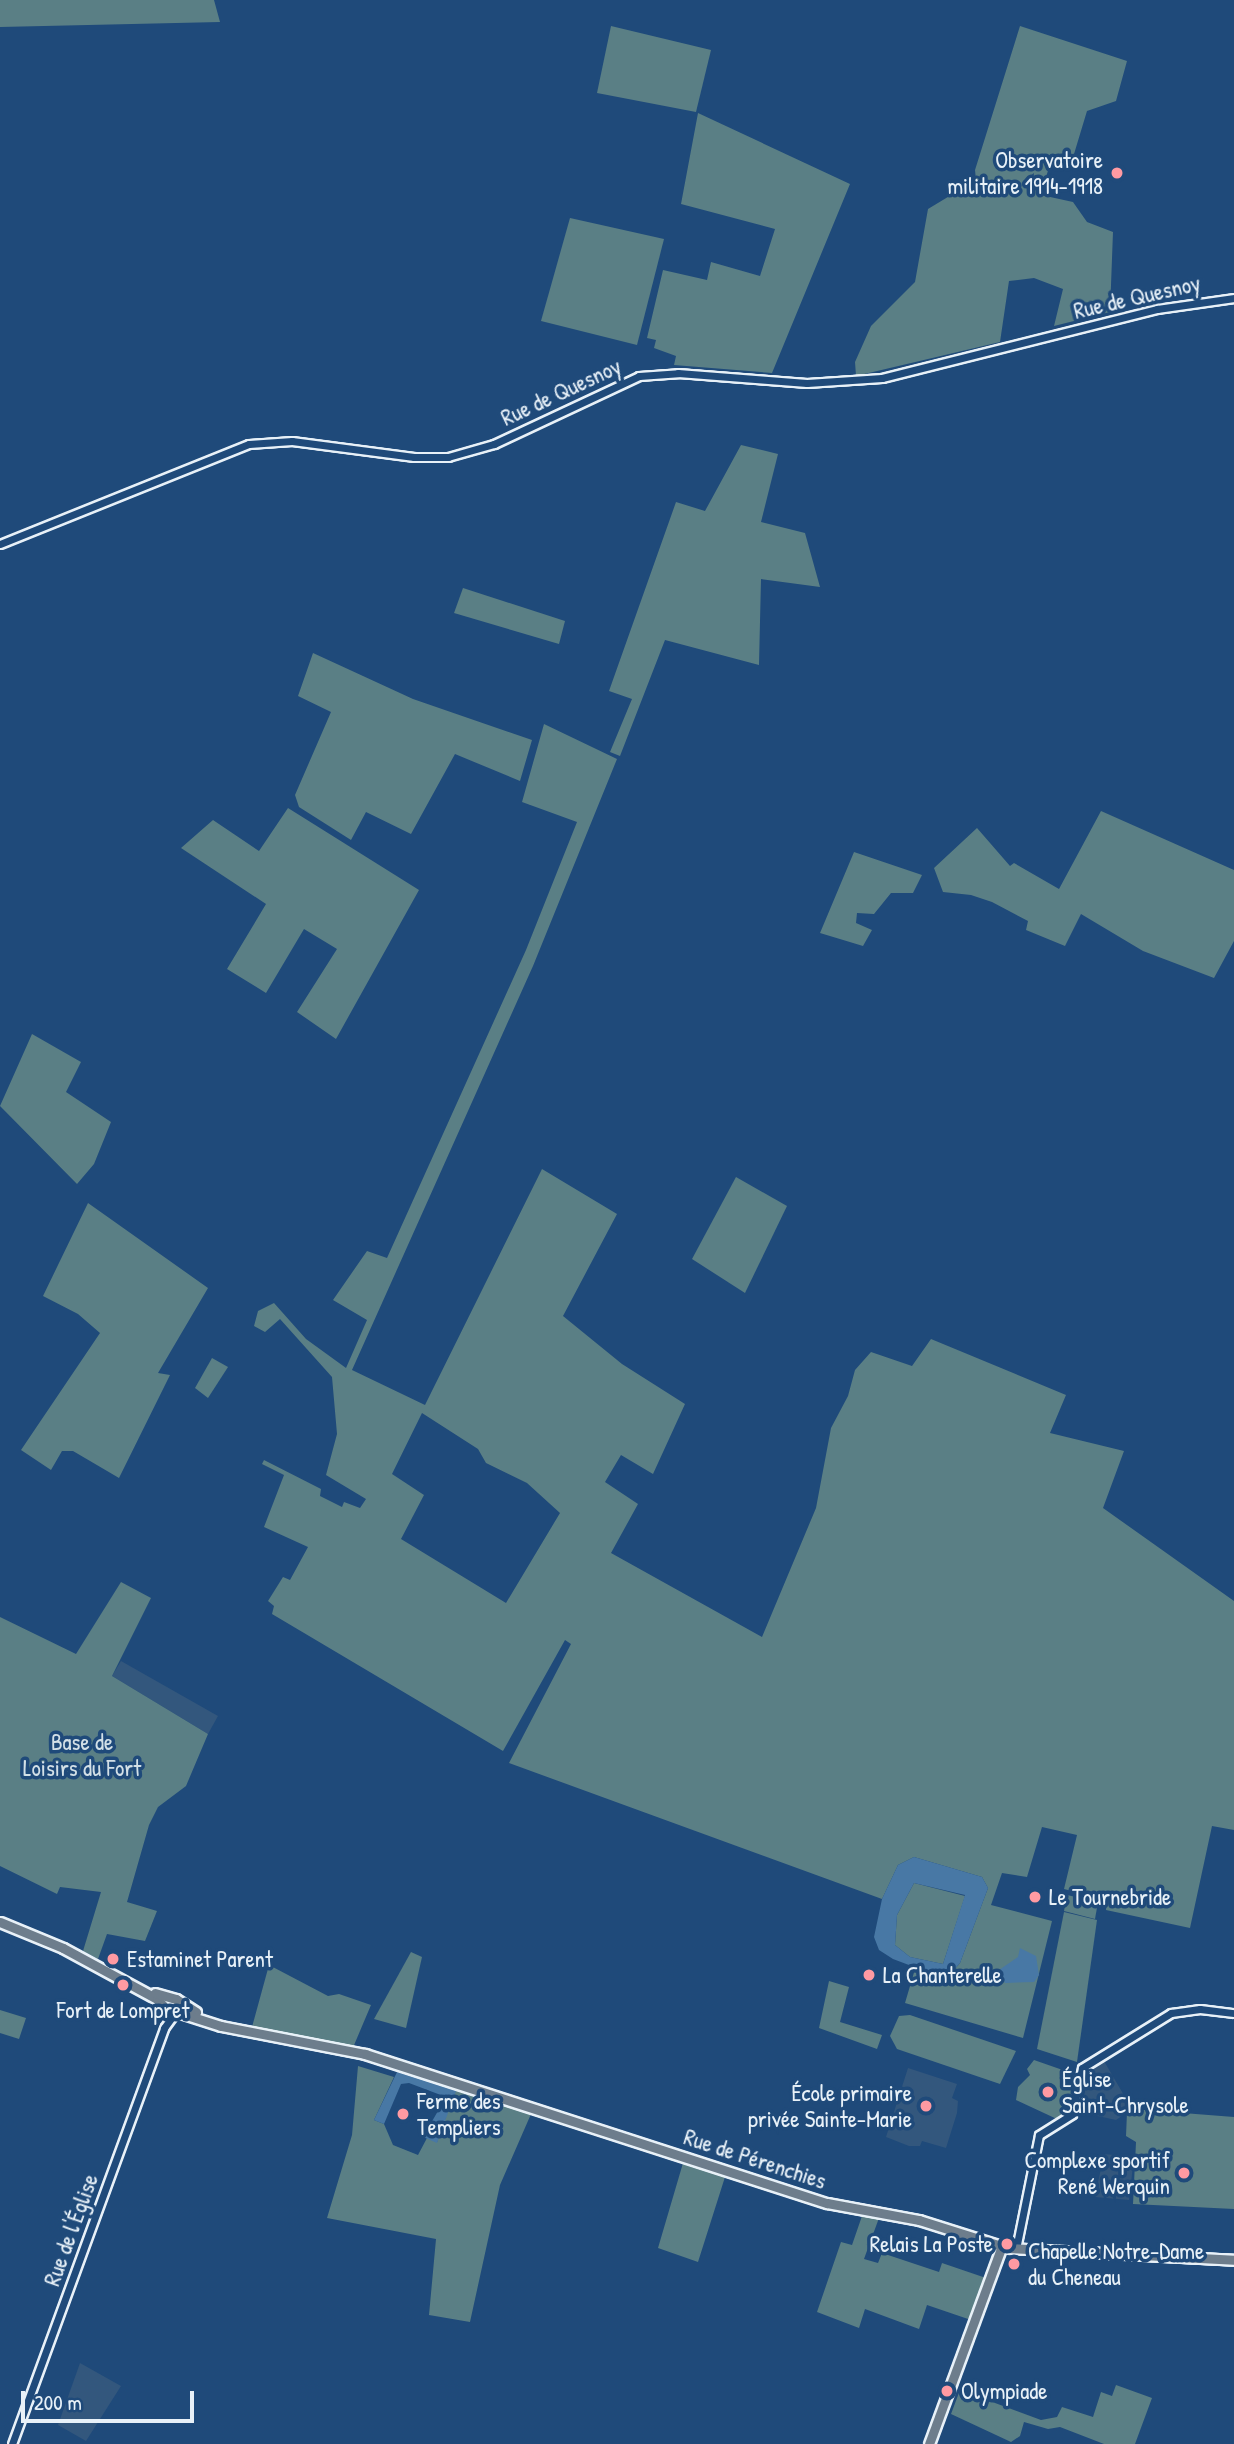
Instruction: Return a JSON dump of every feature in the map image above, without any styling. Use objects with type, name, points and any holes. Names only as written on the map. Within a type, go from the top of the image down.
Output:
[{"type":"main road","points":[[0,1922],[42,1938],[125,1981],[171,2010],[233,2028]]},
{"type":"main road","points":[[125,1981],[175,1999],[233,2028]]},
{"type":"main road","points":[[171,2010],[175,1999]]},
{"type":"main road","name":"Rue de Pérenchies","points":[[233,2028],[365,2054],[834,2205],[914,2219],[1002,2246],[1016,2249],[1234,2260]]},
{"type":"main road","points":[[931,2441],[1002,2246]]},
{"type":"main road","points":[[995,2267],[1016,2249]]},
{"type":"street","name":"Rue de Quesnoy","points":[[0,544],[216,454],[254,443],[292,442],[414,457],[448,457],[501,441],[639,376],[678,373],[807,383],[882,378],[1157,309],[1234,298]]},
{"type":"street","points":[[1016,2249],[1044,2128],[1070,2116],[1083,2067],[1165,2016],[1195,2009],[1234,2013]]},
{"type":"street","name":"Rue de l'Église","points":[[12,2444],[171,2010]]},
{"type":"shaded area","points":[[121,1661],[218,1716],[208,1734],[112,1676]]},
{"type":"shaded area","points":[[914,1857],[982,1877],[988,1888],[960,1963],[946,1979],[893,1959],[879,1950],[874,1937],[882,1899],[898,1865]],"holes":[[[914,1883],[965,1895],[943,1964],[910,1957],[895,1945],[897,1915]]]},
{"type":"shaded area","points":[[1020,1948],[1036,1956],[1039,1975],[1034,1982],[1005,1983],[999,1970],[1018,1957]]},
{"type":"shaded area","points":[[1104,2061],[1132,2109],[1116,2120],[1093,2115],[1094,2108],[1082,2106],[1088,2074]]},
{"type":"shaded area","name":"École primaire privée Sainte-Marie","points":[[908,2068],[957,2084],[952,2098],[958,2101],[957,2113],[946,2148],[922,2141],[920,2146],[909,2146],[886,2137]]},
{"type":"shaded area","points":[[398,2070],[456,2091],[437,2143],[423,2137],[446,2097],[409,2083],[401,2084],[384,2124],[374,2120]]},
{"type":"shaded area","points":[[1104,2154],[1134,2157],[1129,2200],[1095,2197]]},
{"type":"shaded area","points":[[80,2363],[121,2386],[86,2441],[58,2425]]},
{"type":"green space","points":[[0,0],[214,0],[220,22],[0,27]]},
{"type":"green space","points":[[611,26],[711,50],[696,112],[597,93]]},
{"type":"green space","points":[[1020,26],[1127,61],[1116,101],[1087,111],[1071,164],[1051,160],[1041,195],[1073,202],[1087,222],[1113,232],[1110,312],[1054,326],[1063,289],[1034,278],[1009,281],[1000,342],[856,376],[855,362],[871,326],[915,282],[928,209],[976,180],[975,170]]},
{"type":"green space","points":[[698,113],[850,184],[772,373],[674,365],[676,356],[654,348],[656,340],[647,338],[663,270],[707,280],[711,262],[760,276],[775,229],[681,204]]},
{"type":"green space","points":[[570,218],[664,239],[637,345],[541,321]]},
{"type":"green space","points":[[741,445],[778,454],[761,522],[805,533],[820,587],[761,579],[759,665],[665,640],[620,756],[610,752],[632,699],[609,691],[676,502],[705,511]]},
{"type":"green space","points":[[463,588],[565,621],[559,644],[454,613]]},
{"type":"green space","points":[[313,653],[413,699],[532,740],[520,781],[455,754],[411,834],[366,812],[351,840],[299,807],[295,795],[331,712],[298,696]]},
{"type":"green space","points":[[544,724],[617,759],[533,966],[352,1370],[425,1405],[542,1169],[617,1214],[563,1316],[622,1364],[685,1404],[653,1474],[621,1455],[605,1482],[638,1504],[611,1553],[762,1637],[816,1508],[831,1428],[848,1396],[855,1370],[871,1352],[912,1366],[931,1339],[1066,1395],[1050,1433],[1124,1451],[1103,1508],[1234,1601],[1234,1830],[1212,1826],[1190,1928],[1106,1910],[1107,1900],[1064,1889],[1077,1835],[1042,1827],[1027,1877],[1002,1873],[991,1905],[1052,1921],[1023,2038],[905,2003],[915,1969],[946,1979],[960,1963],[988,1888],[982,1877],[914,1857],[898,1865],[882,1899],[509,1763],[571,1644],[565,1640],[503,1751],[272,1614],[274,1606],[268,1601],[283,1577],[290,1580],[308,1547],[264,1527],[284,1475],[262,1464],[264,1460],[321,1489],[320,1496],[342,1507],[344,1502],[360,1508],[366,1499],[326,1475],[337,1434],[332,1377],[280,1319],[265,1332],[254,1326],[258,1311],[274,1303],[306,1339],[346,1368],[367,1320],[333,1300],[367,1251],[387,1258],[526,950],[577,822],[522,802]],"holes":[[[422,1413],[478,1449],[486,1463],[527,1483],[560,1513],[506,1603],[401,1539],[424,1495],[392,1474]]]},
{"type":"green space","points":[[288,808],[419,890],[336,1039],[297,1012],[337,949],[304,929],[266,993],[227,969],[266,904],[181,848],[213,820],[259,851]]},
{"type":"green space","points":[[1101,811],[1234,870],[1234,941],[1214,978],[1143,951],[1081,914],[1065,946],[1026,930],[1028,921],[992,902],[971,895],[943,892],[934,868],[977,828],[1010,866],[1014,863],[1059,889]]},
{"type":"green space","points":[[854,852],[922,875],[913,893],[891,893],[874,914],[857,913],[856,923],[872,930],[863,946],[820,933]]},
{"type":"green space","points":[[32,1034],[81,1062],[66,1092],[111,1122],[94,1164],[77,1184],[0,1106]]},
{"type":"green space","points":[[736,1177],[787,1206],[745,1293],[692,1259]]},
{"type":"green space","points":[[88,1203],[208,1288],[158,1373],[170,1375],[119,1478],[73,1451],[62,1451],[51,1470],[21,1450],[100,1333],[78,1314],[43,1296]]},
{"type":"green space","points":[[212,1358],[228,1367],[208,1398],[195,1388]]},
{"type":"green space","name":"Base de Loisirs du Fort","points":[[121,1582],[151,1598],[112,1676],[208,1734],[186,1786],[158,1807],[149,1825],[127,1902],[157,1911],[145,1941],[107,1934],[98,1959],[83,1951],[101,1892],[60,1887],[57,1894],[0,1866],[0,1617],[76,1654]]},
{"type":"green space","points":[[914,1883],[965,1896],[943,1964],[910,1957],[895,1945],[897,1915]]},
{"type":"green space","points":[[1067,1895],[1098,1902],[1095,1919],[1064,1911]]},
{"type":"green space","points":[[1064,1912],[1097,1920],[1077,2062],[1037,2049]]},
{"type":"green space","points":[[411,1952],[422,1957],[406,2028],[374,2019]]},
{"type":"green space","points":[[269,1965],[328,1996],[339,1994],[371,2005],[349,2057],[273,2042],[276,2031],[252,2027]]},
{"type":"green space","points":[[829,1981],[849,1987],[840,2022],[882,2035],[877,2049],[819,2028]]},
{"type":"green space","points":[[0,2010],[26,2018],[19,2039],[0,2033]]},
{"type":"green space","points":[[910,2015],[1016,2051],[1000,2084],[897,2049],[890,2036],[899,2016]]},
{"type":"green space","points":[[1034,2060],[1077,2075],[1073,2100],[1059,2120],[1016,2100],[1018,2087],[1030,2075],[1027,2069]]},
{"type":"green space","points":[[358,2066],[394,2077],[374,2120],[384,2124],[393,2145],[418,2155],[427,2138],[437,2142],[456,2088],[531,2114],[500,2185],[470,2322],[429,2315],[436,2239],[327,2218],[352,2135]]},
{"type":"green space","points":[[547,2107],[774,2181],[771,2190],[725,2177],[698,2262],[658,2248],[683,2163],[545,2118]]},
{"type":"green space","name":"Complexe sportif René Werquin","points":[[1132,2109],[1234,2117],[1234,2209],[1133,2204],[1136,2142],[1126,2136],[1127,2112]]},
{"type":"green space","points":[[862,2216],[879,2218],[864,2259],[878,2263],[882,2253],[939,2272],[942,2263],[986,2278],[971,2320],[927,2305],[919,2329],[865,2309],[859,2328],[817,2312],[841,2242],[852,2245]]},
{"type":"green space","points":[[1116,2385],[1152,2398],[1135,2444],[1104,2444],[1060,2427],[1048,2429],[1024,2422],[1020,2436],[1011,2442],[951,2414],[960,2390],[1041,2420],[1057,2417],[1062,2407],[1093,2417],[1101,2392],[1112,2396]]},
{"type":"place","name":"Observatoire militaire 1914-1918","points":[[1117,173]]},
{"type":"place","name":"Le Tournebride","points":[[1035,1897]]},
{"type":"place","name":"Estaminet Parent","points":[[113,1959]]},
{"type":"place","name":"La Chanterelle","points":[[869,1975]]},
{"type":"place","name":"Fort de Lompret","points":[[123,1985]]},
{"type":"place","name":"Église Saint-Chrysole","points":[[1048,2092]]},
{"type":"place","name":"École primaire privée Sainte-Marie","points":[[926,2106]]},
{"type":"place","name":"Ferme des Templiers","points":[[403,2114]]},
{"type":"place","name":"Complexe sportif René Werquin","points":[[1184,2173]]},
{"type":"place","name":"Relais La Poste","points":[[1007,2244]]},
{"type":"place","name":"Chapelle Notre-Dame du Cheneau","points":[[1014,2264]]},
{"type":"place","name":"Olympiade","points":[[947,2391]]}]
